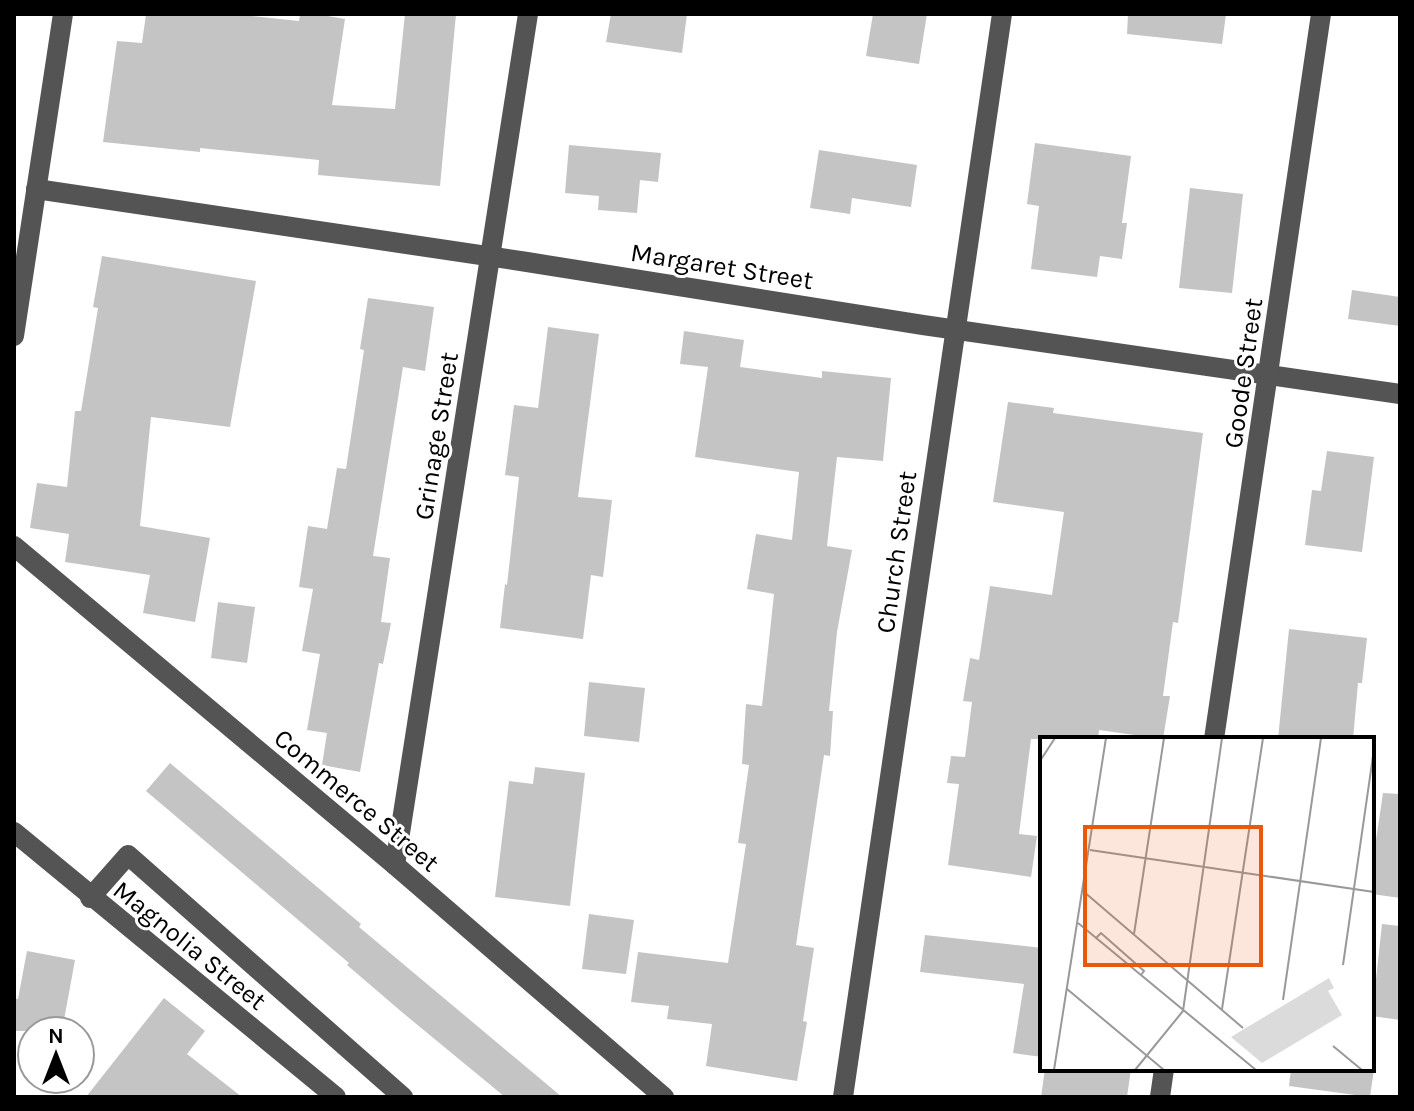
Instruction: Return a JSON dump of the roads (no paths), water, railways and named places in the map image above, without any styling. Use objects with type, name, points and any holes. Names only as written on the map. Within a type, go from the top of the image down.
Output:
[{"type":"street","points":[[14,336],[63,14]]},
{"type":"street","name":"Grinage Street","points":[[395,865],[528,14]]},
{"type":"street","name":"Church Street","points":[[843,1097],[1002,14]]},
{"type":"street","name":"Goode Street","points":[[1214,737],[1321,14]]},
{"type":"street","name":"Margaret Street","points":[[36,189],[955,330],[1400,394]]},
{"type":"street","name":"Commerce Street","points":[[14,546],[395,865],[664,1097]]},
{"type":"street","name":"Magnolia Street","points":[[14,832],[90,898],[336,1097]]},
{"type":"street","points":[[90,898],[128,855],[403,1097]]},
{"type":"street","points":[[1160,1097],[1164,1071]]}]
